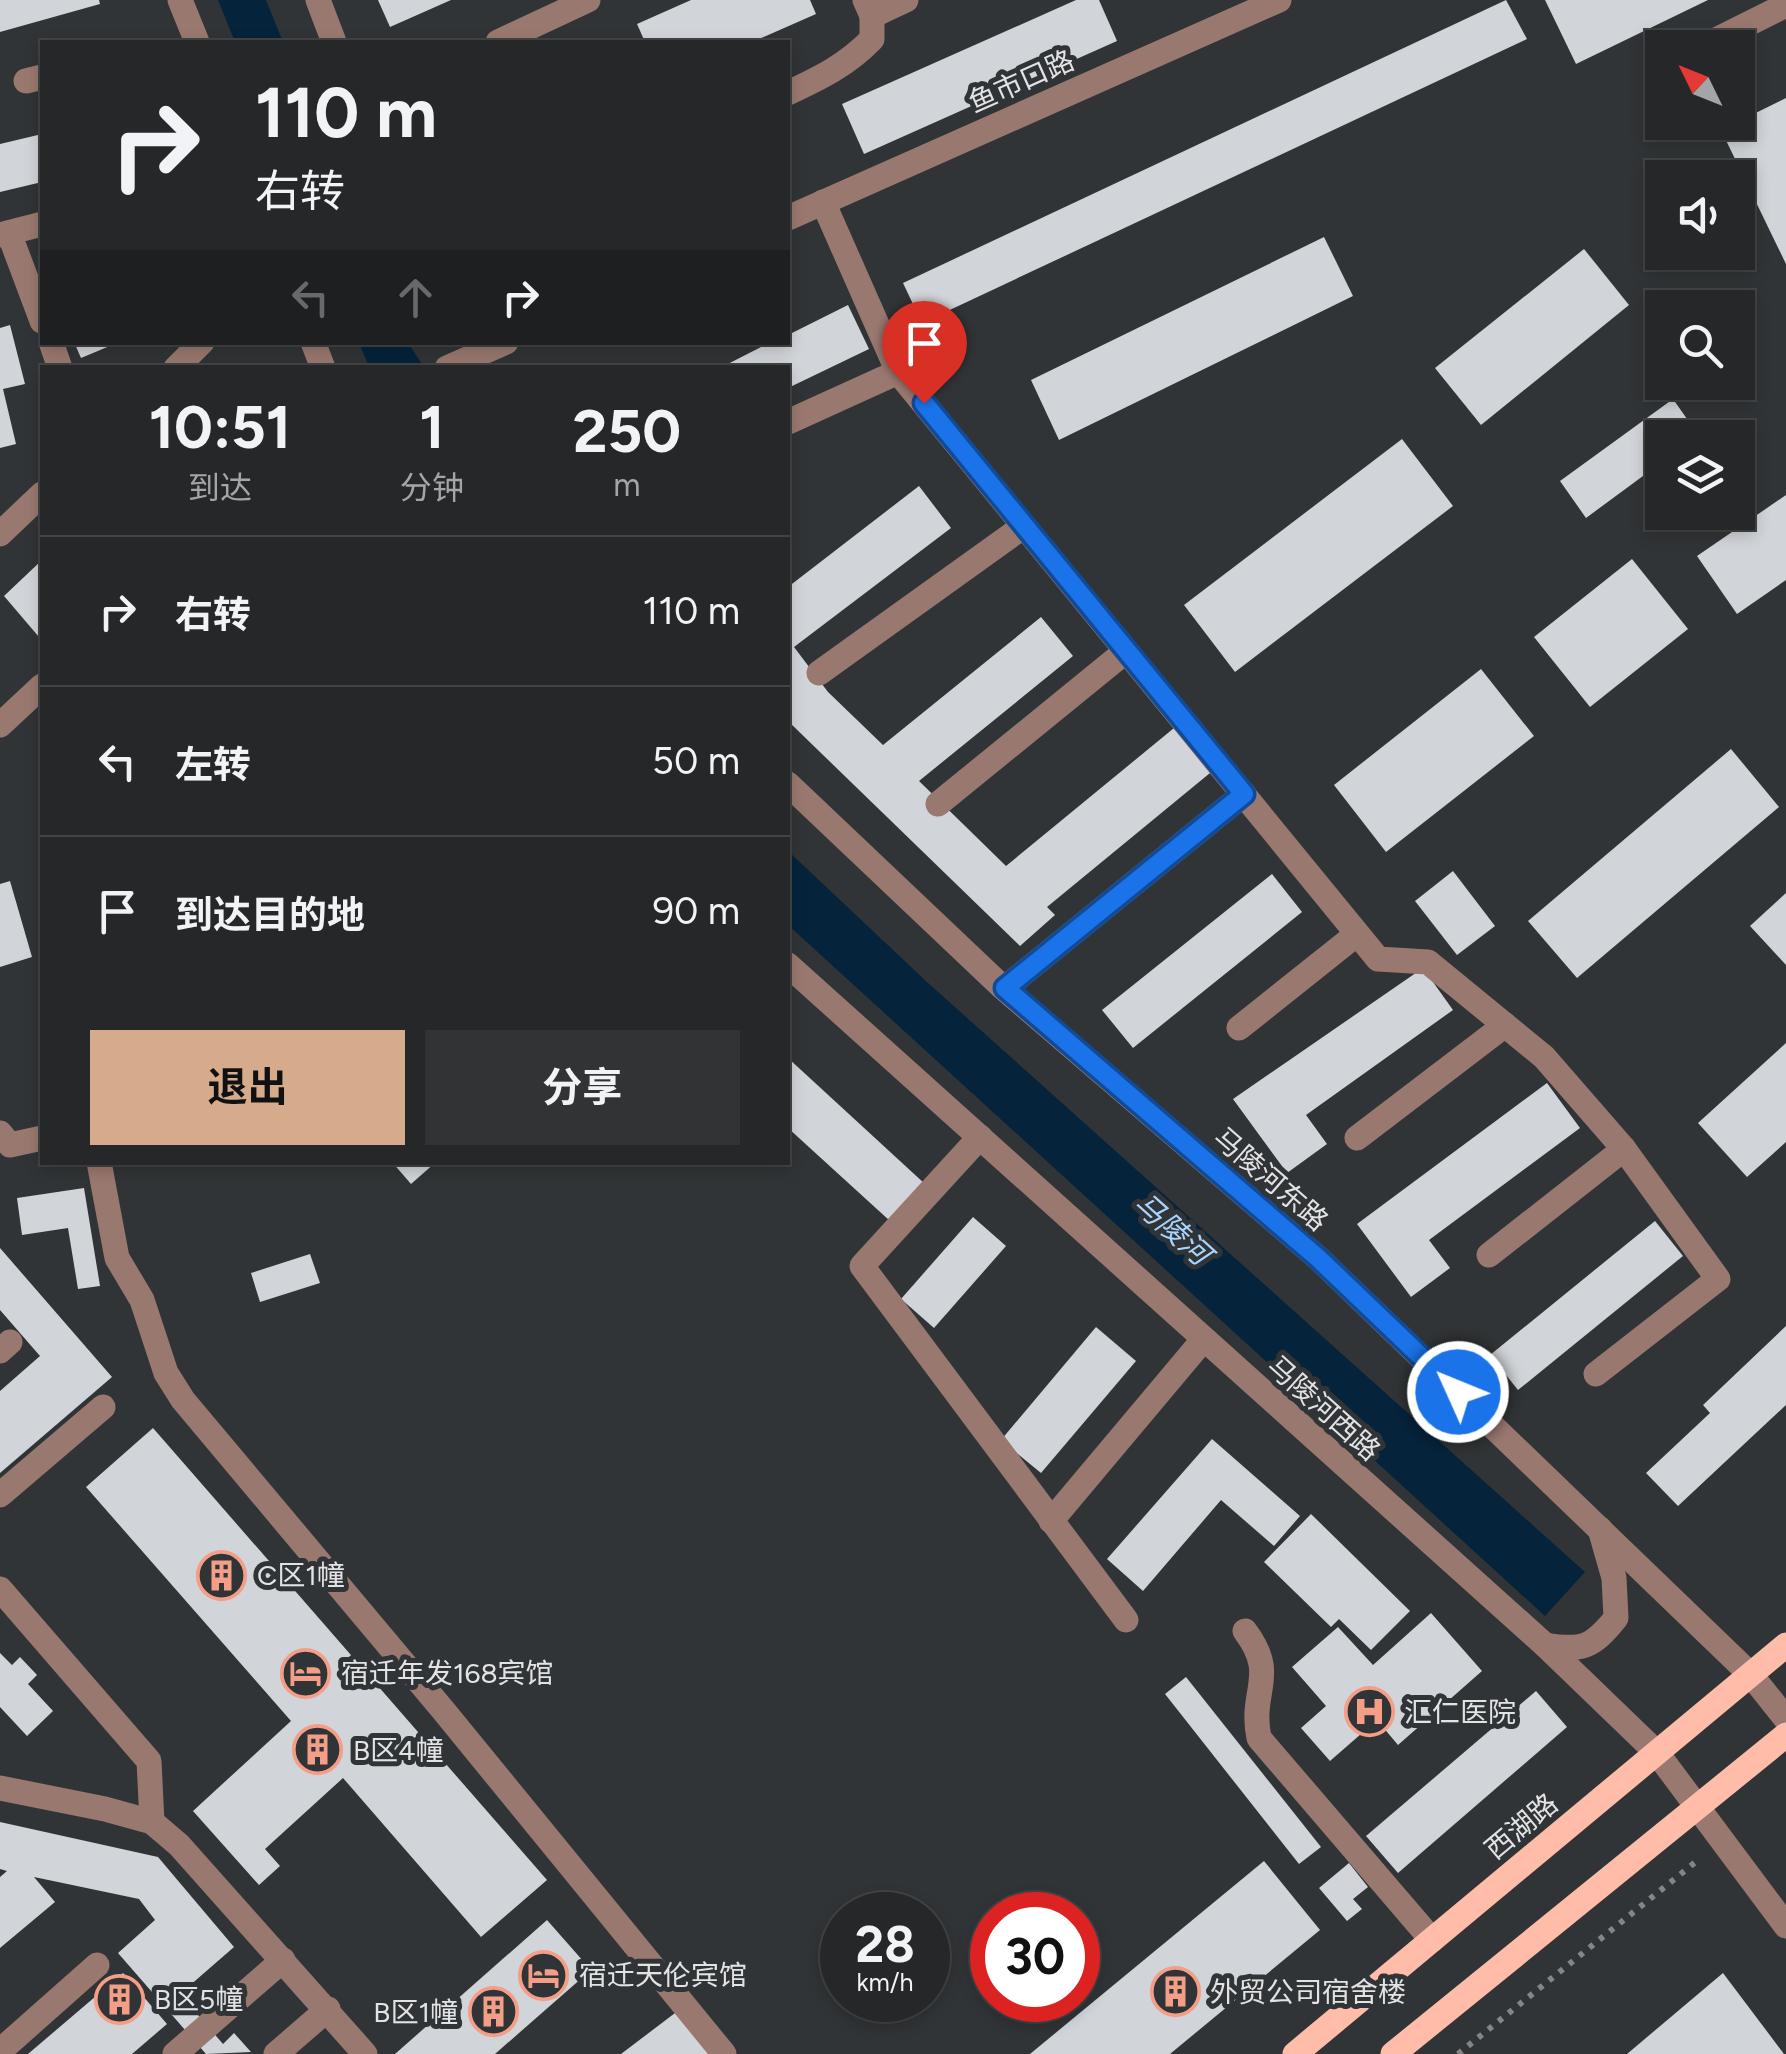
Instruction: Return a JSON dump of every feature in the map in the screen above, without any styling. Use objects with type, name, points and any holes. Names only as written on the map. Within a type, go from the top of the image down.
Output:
[{"type":"main road","name":"西湖路","points":[[1295,2054],[1786,1645]]},
{"type":"main road","points":[[1393,2054],[1786,1735]]},
{"type":"street","points":[[180,0],[192,40]]},
{"type":"street","points":[[318,0],[333,40]]},
{"type":"street","points":[[502,40],[588,0]]},
{"type":"street","points":[[790,92],[839,68],[872,39],[868,8],[906,0]]},
{"type":"street","name":"鱼市口路","points":[[790,217],[1279,0]]},
{"type":"street","points":[[1736,30],[1786,5]]},
{"type":"street","points":[[823,202],[898,372],[1378,959],[1428,962],[1544,1057],[1624,1149],[1718,1279],[1596,1374]]},
{"type":"street","points":[[40,225],[5,234],[40,316]]},
{"type":"street","points":[[179,365],[199,345]]},
{"type":"street","points":[[459,360],[498,345]]},
{"type":"street","points":[[790,421],[898,372]]},
{"type":"street","points":[[0,534],[40,496]]},
{"type":"street","points":[[819,673],[1024,526]]},
{"type":"street","points":[[938,804],[1126,651]]},
{"type":"street","points":[[0,725],[40,688]]},
{"type":"street","name":"马陵河东路","points":[[790,786],[1005,988],[1318,1258],[1751,1675],[1786,1719]]},
{"type":"street","points":[[1005,988],[1244,794]]},
{"type":"street","points":[[1238,1028],[1358,934]]},
{"type":"street","name":"马陵河西路","points":[[790,968],[1545,1645],[1657,1753],[1786,1926]]},
{"type":"street","points":[[1357,1138],[1504,1025]]},
{"type":"street","points":[[0,1132],[10,1145],[40,1138]]},
{"type":"street","points":[[980,1138],[862,1266],[1126,1620]]},
{"type":"street","points":[[1489,1254],[1624,1149]]},
{"type":"street","points":[[99,1165],[116,1258],[142,1300],[166,1373],[183,1400],[444,1710],[724,2054]]},
{"type":"street","points":[[1051,1521],[1203,1340]]},
{"type":"street","points":[[0,1496],[103,1408]]},
{"type":"street","points":[[1545,1645],[1573,1649],[1590,1644],[1616,1618],[1614,1578],[1600,1528]]},
{"type":"street","points":[[0,1589],[149,1760],[152,1822]]},
{"type":"street","points":[[1245,1632],[1262,1658],[1255,1719],[1259,1738],[1432,1940]]},
{"type":"street","points":[[0,1788],[152,1822],[179,1845],[365,2054]]},
{"type":"street","points":[[176,2054],[283,1960]]},
{"type":"street","points":[[0,2051],[97,1965]]},
{"type":"street","points":[[276,2054],[328,2009]]},
{"type":"path","points":[[1458,2054],[1724,1840]]},
{"type":"water","points":[[218,0],[266,0],[282,40],[234,40]]},
{"type":"water","points":[[360,345],[409,345],[423,365],[368,365]]},
{"type":"water","name":"马陵河","points":[[790,853],[927,982],[1585,1572],[1545,1616],[790,927]]},
{"type":"building","points":[[0,0],[99,0],[100,4],[0,32]]},
{"type":"building","points":[[378,0],[451,0],[390,27]]},
{"type":"building","points":[[691,0],[810,0],[816,14],[757,40],[644,40],[637,24]]},
{"type":"building","points":[[1076,0],[1099,0],[1117,41],[864,154],[842,104]]},
{"type":"building","points":[[1506,0],[1527,39],[922,323],[903,283]]},
{"type":"building","points":[[1545,0],[1708,0],[1645,30],[1576,64]]},
{"type":"building","points":[[1786,98],[1786,264],[1755,200],[1755,160],[1736,160],[1726,140],[1755,140],[1755,113]]},
{"type":"building","points":[[40,134],[40,182],[0,192],[0,144]]},
{"type":"building","points":[[1324,237],[1353,296],[1059,440],[1031,380]]},
{"type":"building","points":[[1584,249],[1629,305],[1481,425],[1435,368]]},
{"type":"building","points":[[848,305],[869,349],[790,387],[790,365],[726,365],[765,345],[790,345],[790,334]]},
{"type":"building","points":[[10,325],[25,384],[3,389],[16,444],[0,448],[0,328]]},
{"type":"building","points":[[75,345],[112,345],[81,358]]},
{"type":"building","points":[[1672,400],[1688,420],[1645,420],[1645,475],[1586,518],[1560,481]]},
{"type":"building","points":[[1402,439],[1453,506],[1235,672],[1184,605]]},
{"type":"building","points":[[919,486],[951,528],[794,647],[828,692],[883,745],[1041,617],[1073,656],[919,781],[1006,866],[1174,728],[1210,773],[1047,907],[1055,915],[1020,946],[790,723],[790,585]]},
{"type":"building","points":[[1786,495],[1786,580],[1737,614],[1697,556],[1735,530],[1755,530],[1755,516]]},
{"type":"building","points":[[1632,559],[1688,629],[1590,707],[1534,637]]},
{"type":"building","points":[[40,562],[39,637],[4,596]]},
{"type":"building","points":[[1481,669],[1534,736],[1386,852],[1334,785]]},
{"type":"building","points":[[1731,749],[1779,807],[1577,978],[1528,921]]},
{"type":"building","points":[[1453,871],[1495,926],[1457,955],[1415,901]]},
{"type":"building","points":[[1272,874],[1302,912],[1133,1048],[1102,1010]]},
{"type":"building","points":[[10,881],[32,957],[0,967],[0,884]]},
{"type":"building","points":[[1786,893],[1786,965],[1750,926]]},
{"type":"building","points":[[1423,968],[1453,1010],[1306,1115],[1327,1144],[1287,1173],[1233,1099]]},
{"type":"building","points":[[1786,1043],[1786,1142],[1747,1177],[1698,1123]]},
{"type":"building","points":[[790,1060],[925,1184],[890,1221],[790,1130]]},
{"type":"building","points":[[1547,1083],[1580,1128],[1429,1240],[1450,1268],[1411,1297],[1357,1224]]},
{"type":"building","points":[[395,1165],[433,1165],[411,1184]]},
{"type":"building","points":[[84,1188],[100,1286],[78,1289],[68,1228],[22,1235],[17,1198]]},
{"type":"building","points":[[973,1217],[1006,1246],[934,1328],[901,1299]]},
{"type":"building","points":[[1655,1221],[1683,1256],[1518,1390],[1490,1355]]},
{"type":"building","points":[[0,1248],[112,1377],[0,1473],[0,1391],[40,1356],[0,1310]]},
{"type":"building","points":[[310,1254],[320,1283],[260,1302],[251,1273]]},
{"type":"building","points":[[1786,1326],[1786,1405],[1678,1506],[1646,1473],[1710,1413],[1703,1405]]},
{"type":"building","points":[[1096,1327],[1136,1361],[1041,1473],[1001,1440]]},
{"type":"building","points":[[153,1428],[547,1880],[481,1937],[343,1778],[265,1849],[280,1866],[259,1885],[193,1811],[291,1721],[86,1487]]},
{"type":"building","points":[[1212,1439],[1300,1516],[1274,1546],[1221,1500],[1143,1591],[1107,1559]]},
{"type":"building","points":[[1311,1514],[1410,1611],[1371,1650],[1339,1619],[1331,1627],[1264,1562]]},
{"type":"building","points":[[1431,1613],[1482,1671],[1398,1745],[1377,1720],[1330,1761],[1301,1728],[1326,1706],[1292,1667],[1338,1627],[1373,1665]]},
{"type":"building","points":[[0,1653],[12,1665],[20,1657],[37,1675],[28,1684],[53,1711],[27,1736],[0,1707]]},
{"type":"building","points":[[1186,1677],[1321,1847],[1299,1864],[1165,1694]]},
{"type":"building","points":[[1536,1691],[1567,1727],[1398,1873],[1366,1836]]},
{"type":"building","points":[[0,1822],[158,1857],[234,1947],[180,1994],[223,2044],[234,2033],[251,2052],[206,2054],[118,1953],[155,1920],[139,1899],[34,1877],[55,1902],[0,1948],[0,1877],[7,1871],[0,1869]]},
{"type":"building","name":"外贸公司宿舍楼","points":[[1264,1861],[1320,1930],[1170,2054],[1030,2054],[1069,2022],[1100,2022],[1100,1996]]},
{"type":"building","points":[[1349,1863],[1368,1887],[1353,1899],[1362,1909],[1347,1921],[1319,1888]]},
{"type":"building","name":"B区1幢","points":[[547,1920],[591,1970],[495,2054],[395,2054]]},
{"type":"building","name":"B区5幢","points":[[123,1973],[167,2024],[132,2054],[28,2054]]},
{"type":"building","points":[[1723,1973],[1784,2054],[1627,2054]]},
{"type":"building","points":[[679,2010],[712,2054],[621,2054]]},
{"type":"place","name":"C区1幢","points":[[222,1575]]},
{"type":"place","name":"宿迁年发168宾馆","points":[[306,1673]]},
{"type":"place","name":"汇仁医院","points":[[1369,1712]]},
{"type":"place","name":"B区4幢","points":[[318,1750]]},
{"type":"place","name":"宿迁天伦宾馆","points":[[544,1975]]},
{"type":"place","name":"外贸公司宿舍楼","points":[[1175,1992]]},
{"type":"place","name":"B区5幢","points":[[119,1999]]},
{"type":"place","name":"B区1幢","points":[[493,2012]]},
{"type":"route","points":[[924,403],[1244,794],[1005,988],[1318,1258],[1458,1392]]}]
